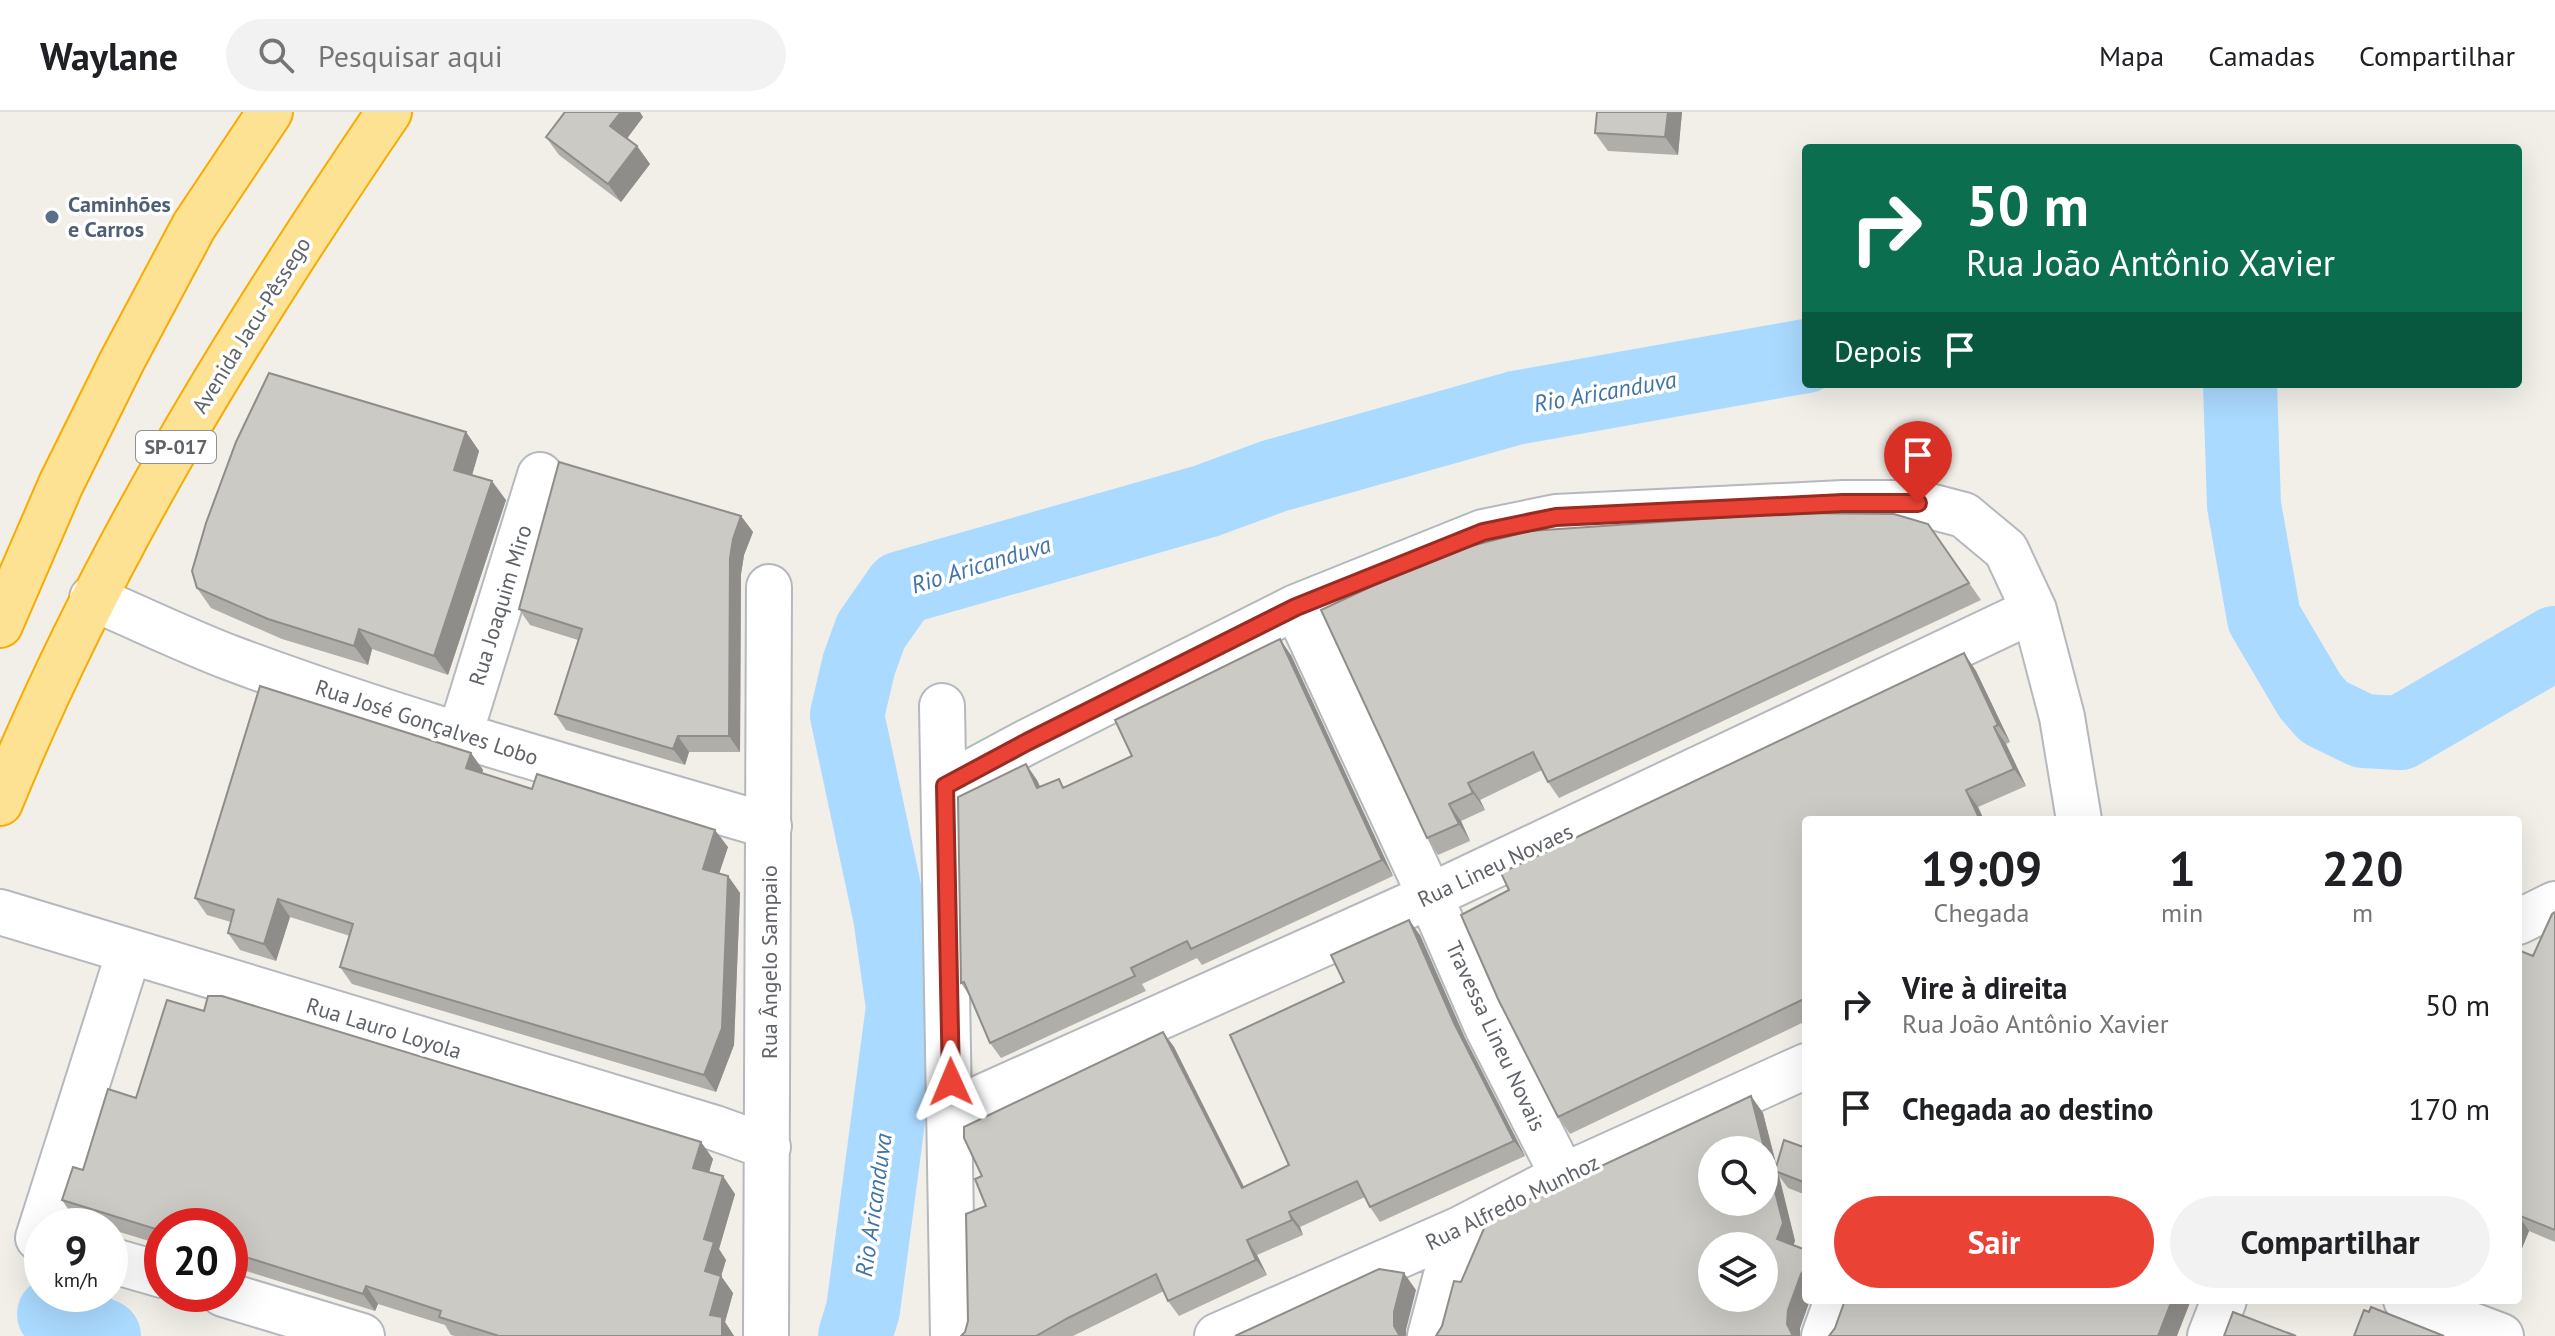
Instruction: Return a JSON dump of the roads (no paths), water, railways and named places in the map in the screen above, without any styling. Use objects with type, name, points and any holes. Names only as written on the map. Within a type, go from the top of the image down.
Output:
[{"type":"highway","points":[[0,625],[61,484],[128,348],[194,226],[270,112]]},
{"type":"highway","name":"Avenida Jacu-Pêssego","points":[[0,803],[92,598],[200,404],[389,112]]},
{"type":"street","name":"Rua Joaquim Miro","points":[[460,734],[540,475]]},
{"type":"street","points":[[945,786],[1296,607],[1483,532],[1556,517],[1843,503],[1918,503],[1964,515],[2006,550],[2034,610],[2062,717],[2078,816]]},
{"type":"street","name":"Rua Ângelo Sampaio","points":[[766,1336],[769,587]]},
{"type":"street","name":"Rua José Gonçalves Lobo","points":[[92,598],[230,658],[460,734],[769,826]]},
{"type":"street","name":"Travessa Lineu Novais","points":[[1296,607],[1487,1027],[1563,1176]]},
{"type":"street","name":"Rua Lineu Novaes","points":[[951,1111],[1430,896],[2034,610]]},
{"type":"street","points":[[942,706],[953,1336]]},
{"type":"street","points":[[2522,920],[2555,904]]},
{"type":"street","name":"Rua Lauro Loyola","points":[[0,912],[715,1128],[768,1147]]},
{"type":"street","points":[[50,1208],[129,952]]},
{"type":"street","name":"Rua Alfredo Munhoz","points":[[1217,1336],[1458,1230],[1563,1176],[1802,1068]]},
{"type":"street","points":[[1430,1336],[1458,1230]]},
{"type":"street","points":[[248,1302],[362,1336]]},
{"type":"street","points":[[1824,1336],[1836,1304]]},
{"type":"street","points":[[2210,1336],[2222,1304]]},
{"type":"street","points":[[2417,1304],[2501,1336]]},
{"type":"waterway","name":"Rio Aricanduva","points":[[855,1336],[863,1310],[903,1007],[890,916],[847,715],[859,664],[871,631],[901,588],[1206,501],[1274,476],[1515,408],[1802,357]]},
{"type":"waterway","name":"Rio Aricanduva","points":[[2240,388],[2244,505],[2264,618],[2310,696],[2324,712],[2363,731],[2400,733],[2555,643]]},
{"type":"waterway","name":"Rio Aricanduva","points":[[54,1314],[104,1336]]},
{"type":"place","name":"Caminhões e Carros","points":[[52,217]]}]
